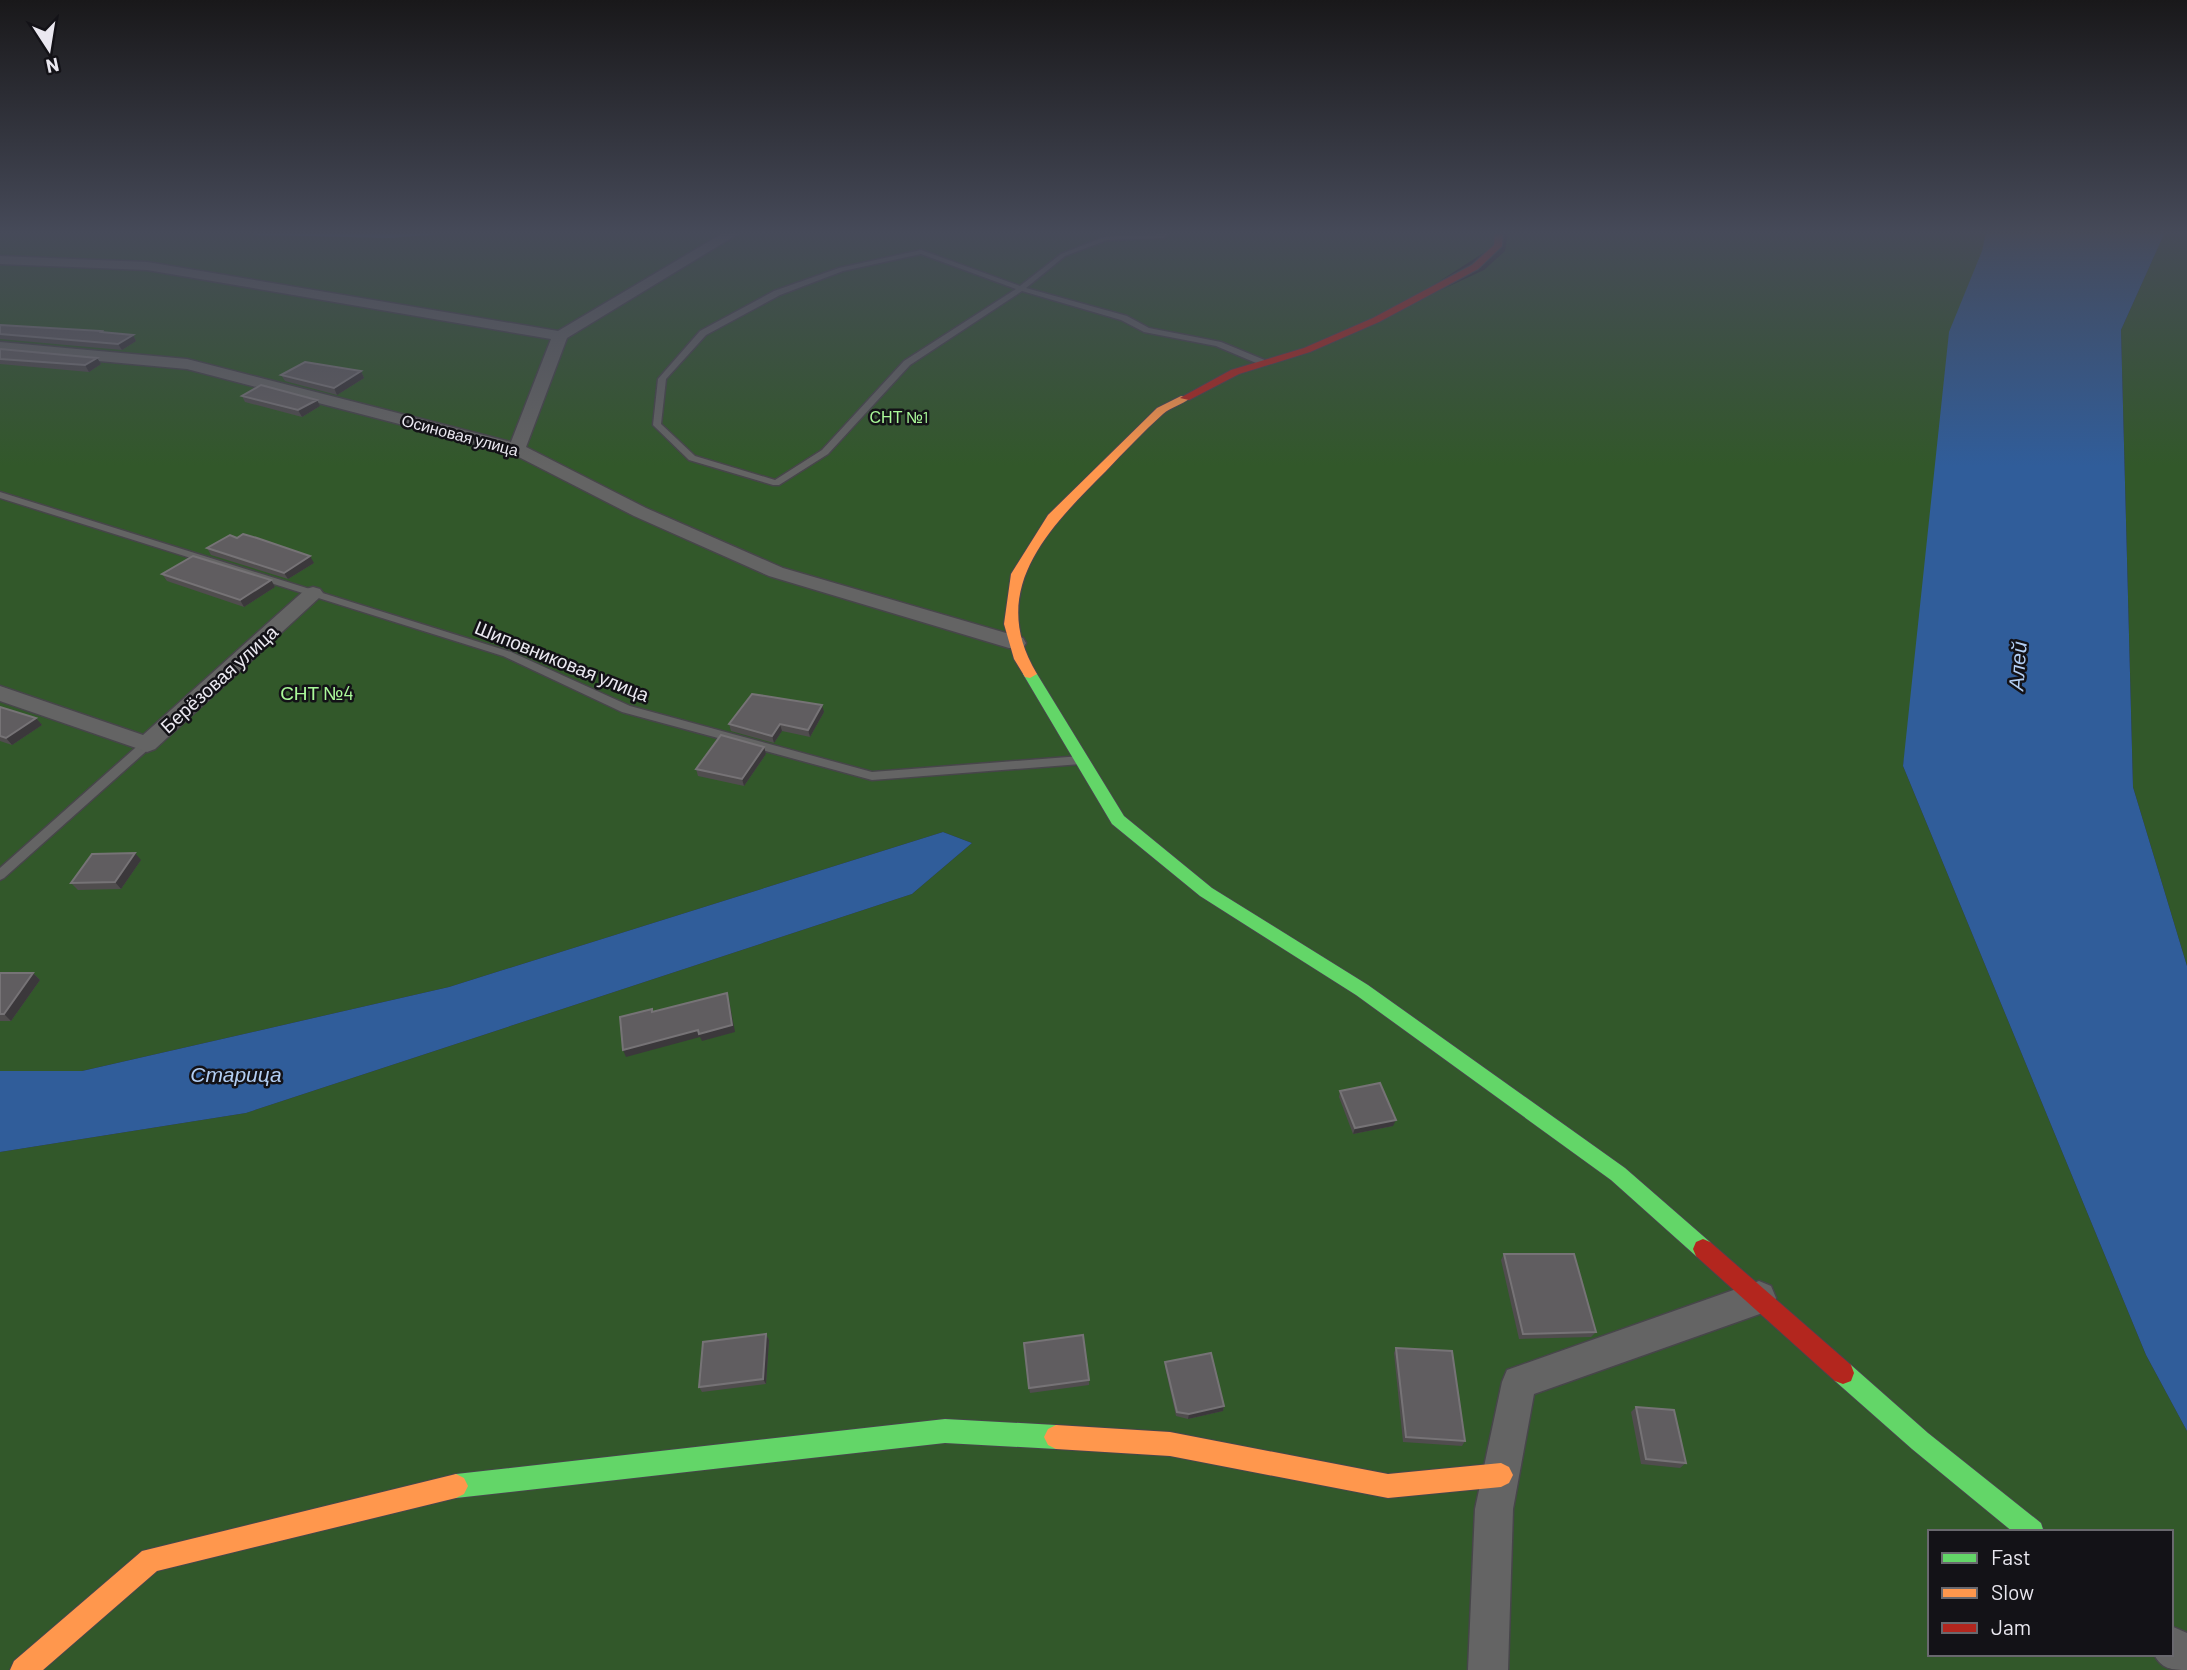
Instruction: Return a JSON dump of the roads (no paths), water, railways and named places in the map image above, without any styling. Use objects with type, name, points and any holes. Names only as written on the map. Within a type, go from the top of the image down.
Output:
[{"type":"street","points":[[404,310],[560,336]]},
{"type":"street","points":[[517,449],[560,336],[604,310]]},
{"type":"street","points":[[1395,310],[1307,350],[1234,372],[1161,410],[1052,519],[1017,574],[1011,624],[1021,659],[1118,820],[1206,892],[1362,990],[1618,1174],[1920,1441],[2030,1530]]},
{"type":"street","name":"Осиновая улица","points":[[0,347],[187,365],[517,449],[640,512],[776,572],[1016,643]]},
{"type":"street","name":"Берёзовая улица","points":[[0,693],[147,744],[313,593]]},
{"type":"street","points":[[1488,1670],[1494,1509],[1519,1382],[1759,1298]]},
{"type":"street","points":[[23,1670],[151,1560],[452,1486],[945,1431],[1170,1444],[1388,1486],[1501,1475]]},
{"type":"street","points":[[2173,1648],[2187,1659]]},
{"type":"lane","points":[[746,310],[703,333],[662,379],[657,425],[692,458],[776,483],[825,452],[907,363],[989,310]]},
{"type":"lane","points":[[1095,310],[1124,318],[1146,330],[1218,344],[1264,363]]},
{"type":"lane","name":"Шиповниковая улица","points":[[0,495],[507,654],[626,709],[872,776],[1082,760]]},
{"type":"lane","points":[[0,875],[147,744]]},
{"type":"water","name":"Алей","points":[[1958,310],[2130,310],[2121,330],[2133,787],[2187,966],[2187,1431],[2146,1355],[1903,766],[1949,332]]},
{"type":"water","name":"Старица","points":[[943,832],[972,843],[912,894],[246,1113],[0,1152],[0,1071],[82,1071],[449,987]]},
{"type":"park label","name":"СНТ №1","points":[[899,417]]},
{"type":"park label","name":"СНТ №4","points":[[317,693]]}]
